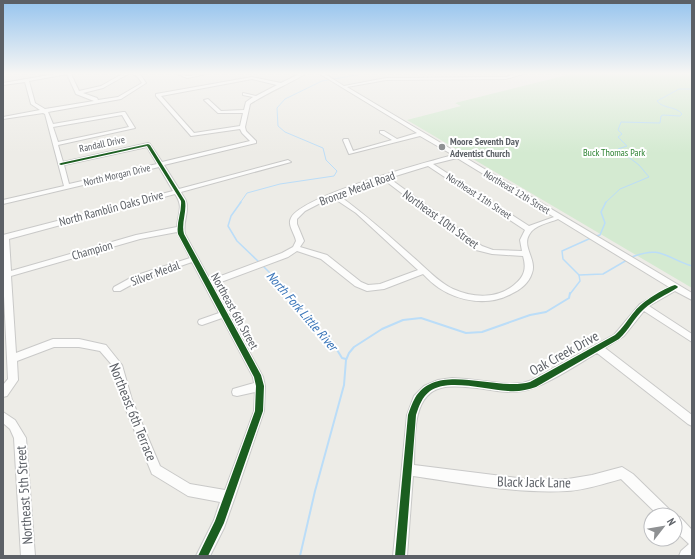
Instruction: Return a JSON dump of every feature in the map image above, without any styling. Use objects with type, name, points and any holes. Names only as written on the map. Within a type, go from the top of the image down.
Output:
[{"type":"street","points":[[32,100],[33,104],[46,111],[67,186]]},
{"type":"street","points":[[3,118],[108,100]]},
{"type":"street","points":[[162,100],[193,135],[224,128],[242,127],[248,103],[252,100]]},
{"type":"street","points":[[206,100],[220,112],[246,111]]},
{"type":"street","name":"Northeast 12th Street","points":[[364,100],[692,297]]},
{"type":"street","points":[[51,126],[123,113],[132,128],[56,144]]},
{"type":"street","name":"North Morgan Drive","points":[[3,202],[254,142],[244,132],[242,127]]},
{"type":"street","points":[[382,132],[395,140]]},
{"type":"street","points":[[346,140],[351,152],[420,134]]},
{"type":"street","name":"Randall Drive","points":[[61,164],[148,145],[160,164]]},
{"type":"street","name":"Bronze Medal Road","points":[[296,248],[300,241],[293,224],[296,214],[304,208],[355,186],[456,156]]},
{"type":"street","name":"North Ramblin Oaks Drive","points":[[4,237],[176,190],[288,162]]},
{"type":"street","points":[[160,164],[184,205],[179,229]]},
{"type":"street","name":"Northeast 11th Street","points":[[429,164],[529,229]]},
{"type":"street","name":"Northeast 10th Street","points":[[384,177],[475,245],[492,252],[526,254]]},
{"type":"street","points":[[333,195],[358,212],[440,286],[450,292],[466,297],[486,299],[508,292],[523,281],[529,271],[523,241],[529,229],[559,217]]},
{"type":"street","name":"Northeast 6th Street","points":[[179,229],[255,370],[260,386],[259,411],[219,523],[203,556]]},
{"type":"street","name":"Champion","points":[[6,275],[139,237],[179,229]]},
{"type":"street","points":[[3,393],[13,380],[13,358],[4,237]]},
{"type":"street","points":[[208,284],[273,260],[296,248],[324,257],[358,284],[367,288],[381,287],[423,271]]},
{"type":"street","name":"Silver Medal","points":[[117,288],[137,278],[194,259]]},
{"type":"street","name":"Oak Creek Drive","points":[[400,556],[414,406],[419,396],[430,387],[442,382],[454,381],[509,388],[529,386],[543,380],[623,332],[635,314],[643,306],[675,287]]},
{"type":"street","points":[[643,306],[692,339]]},
{"type":"street","points":[[202,322],[224,314]]},
{"type":"street","name":"Northeast 6th Terrace","points":[[13,358],[53,343],[79,342],[103,348],[117,365],[127,400],[156,470],[188,490],[229,497]]},
{"type":"street","points":[[598,348],[692,421]]},
{"type":"street","points":[[237,392],[260,386]]},
{"type":"street","name":"Northeast 5th Street","points":[[3,417],[8,419],[16,428],[20,438],[28,556]]},
{"type":"street","name":"Black Jack Lane","points":[[407,470],[492,482],[546,485],[568,485],[592,481],[622,473],[630,478],[659,507]]},
{"type":"street","points":[[683,530],[692,539]]},
{"type":"street","points":[[686,556],[692,550]]},
{"type":"green space","name":"Buck Thomas Park","points":[[467,100],[692,100],[692,288],[407,120],[461,106],[455,103]]},
{"type":"waterway","name":"North Fork Little River","points":[[240,203],[247,193],[280,184],[334,176],[337,171],[326,160],[323,148],[285,132],[278,126],[277,108],[284,100]]},
{"type":"waterway","points":[[606,202],[620,189],[649,177],[639,165],[618,149],[627,146],[618,137],[622,134],[618,130],[621,122],[660,123],[661,116],[663,115],[680,116],[682,114],[679,111],[660,104],[657,101],[659,100]]},
{"type":"waterway","name":"North Fork Little River","points":[[241,202],[231,216],[228,226],[237,241],[259,262]]},
{"type":"waterway","points":[[596,236],[600,235],[605,223],[601,212],[606,202]]},
{"type":"waterway","points":[[579,275],[563,259],[562,251],[591,238]]},
{"type":"waterway","points":[[632,257],[650,252],[657,252],[692,266]]},
{"type":"waterway","points":[[579,275],[603,274],[627,260]]},
{"type":"waterway","name":"North Fork Little River","points":[[263,266],[276,279],[287,294]]},
{"type":"waterway","points":[[570,294],[580,281],[579,275]]},
{"type":"waterway","name":"North Fork Little River","points":[[286,293],[305,318],[331,340],[342,358],[346,359]]},
{"type":"waterway","points":[[300,556],[315,491],[344,385],[346,360],[354,347],[382,329],[403,320],[421,318],[466,333],[482,332],[530,315],[546,312],[569,298],[570,293]]},
{"type":"cycle path","points":[[61,164],[148,145],[183,201],[184,205],[180,225],[181,234],[258,377],[260,386],[259,411],[219,523],[203,556]]},
{"type":"cycle path","points":[[400,556],[412,415],[418,399],[427,389],[438,384],[452,382],[509,388],[523,387],[536,383],[617,337],[642,307],[675,287]]},
{"type":"place","name":"Moore Seventh Day Adventist Church","points":[[442,147]]}]
